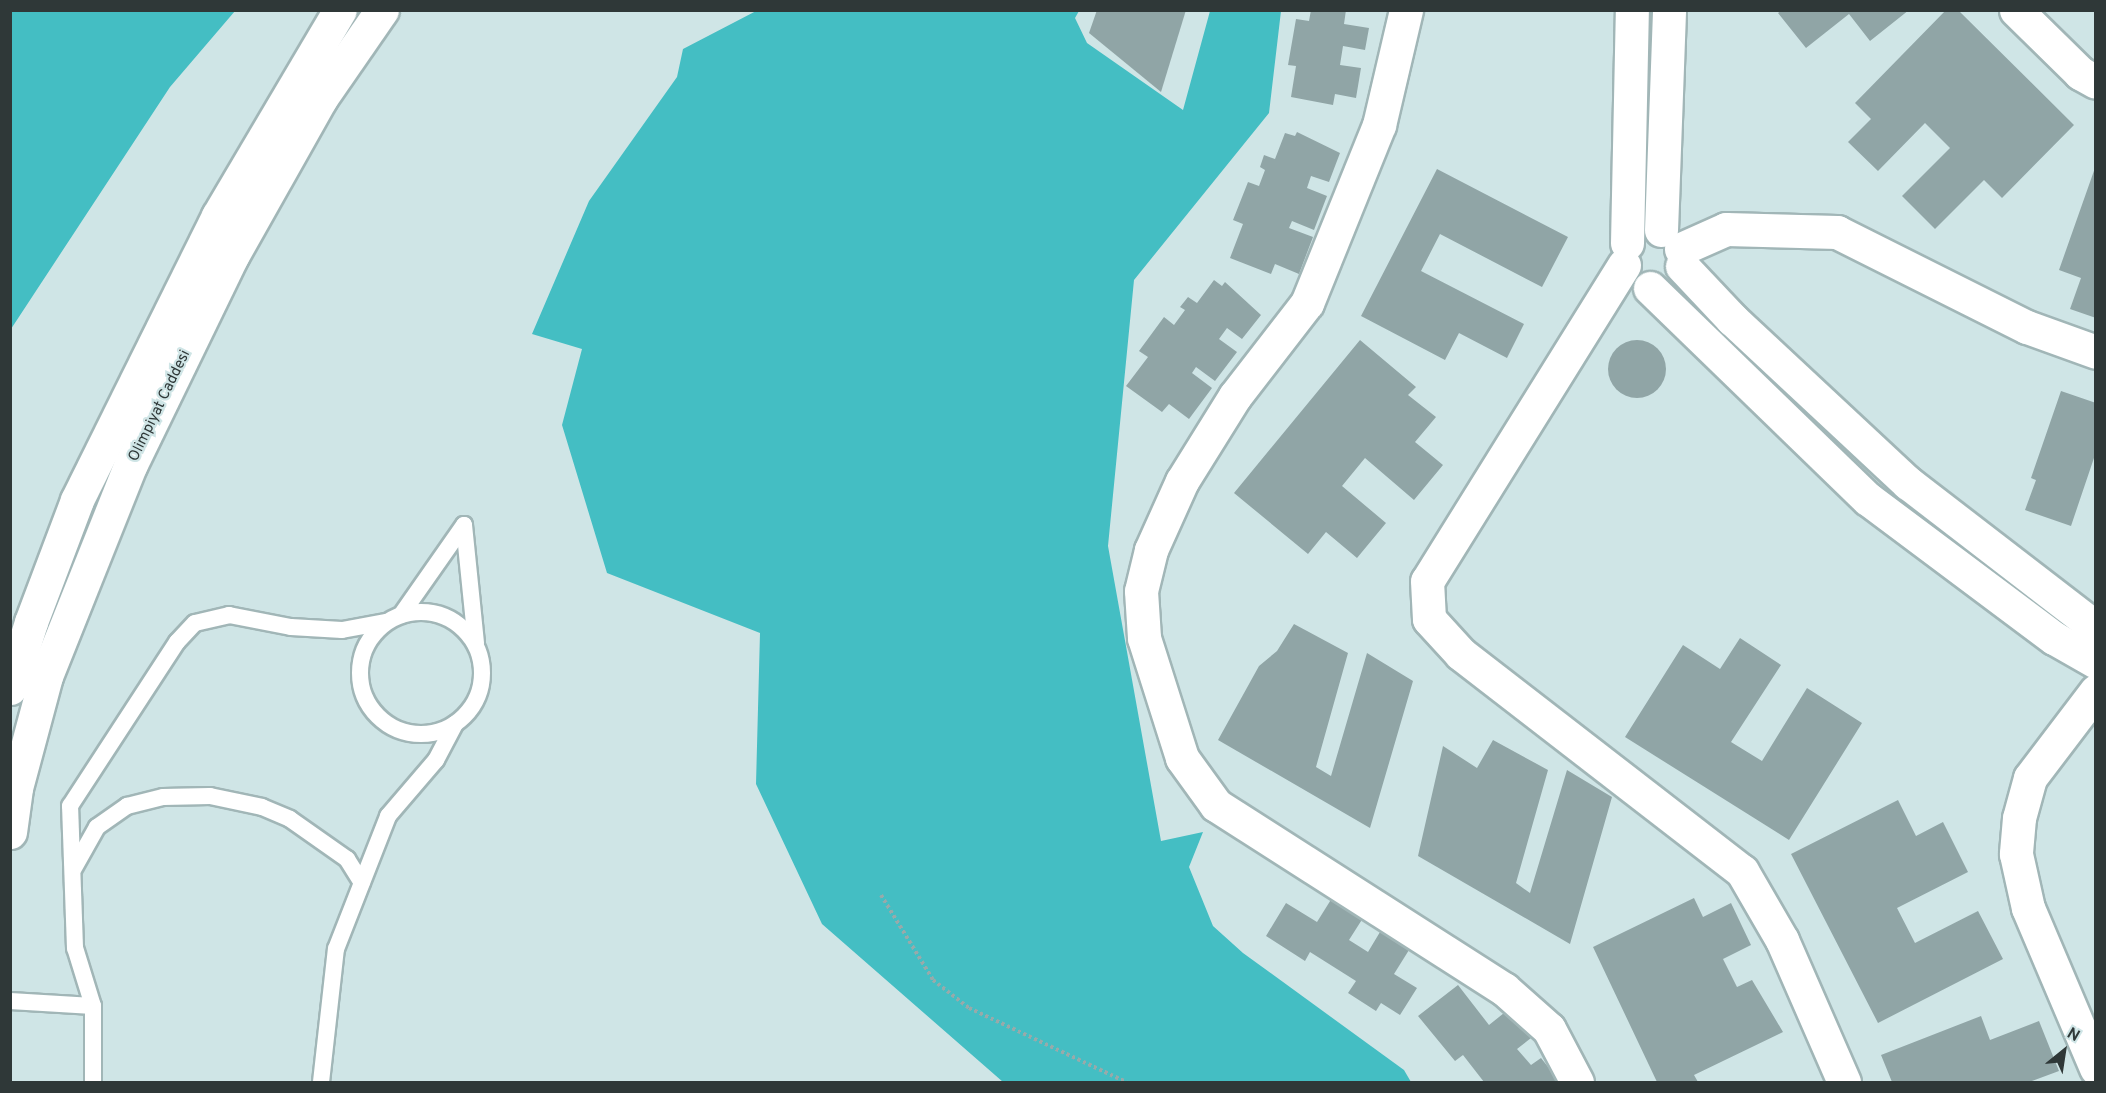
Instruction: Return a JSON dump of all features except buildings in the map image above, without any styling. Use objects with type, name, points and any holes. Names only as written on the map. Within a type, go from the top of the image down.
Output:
[{"type":"street","points":[[10,688],[31,622],[76,500],[218,216],[340,10]]},
{"type":"street","name":"Olimpiyat Caddesi","points":[[10,832],[16,788],[46,676],[131,464],[232,256],[321,98],[382,10]]},
{"type":"street","points":[[1406,10],[1379,125],[1307,303],[1235,396],[1182,481],[1151,550],[1141,591],[1143,638],[1182,758],[1216,805],[1504,989],[1549,1029],[1577,1083]]},
{"type":"street","points":[[1632,10],[1626,254],[1633,281],[1650,288],[1868,499],[2054,638],[2096,662]]},
{"type":"street","points":[[1650,288],[1666,285],[1675,248],[1669,10]]},
{"type":"street","points":[[2016,10],[2080,73],[2096,82]]},
{"type":"street","points":[[1675,248],[1726,229],[1837,232],[2027,327],[2096,352]]},
{"type":"street","points":[[1844,1083],[1782,940],[1742,871],[1461,654],[1429,619],[1427,581],[1642,231],[1675,248],[1732,319],[1908,483],[2096,628]]},
{"type":"street","points":[[2096,691],[2030,778],[2019,818],[2016,854],[2028,908],[2096,1068]]},
{"type":"lane","points":[[386,622],[364,649],[360,666],[366,700],[376,714],[397,728],[423,734],[455,723],[468,712],[479,688],[481,663],[476,646],[464,525],[401,615]]},
{"type":"lane","points":[[93,1083],[93,1006],[75,948],[70,806],[177,642],[195,623],[229,615],[291,627],[342,630],[386,622],[401,615],[419,612],[444,617],[466,631],[476,646]]},
{"type":"lane","points":[[321,1083],[336,949],[388,816],[436,760],[455,723]]},
{"type":"lane","points":[[72,874],[82,849],[97,827],[127,806],[163,797],[210,796],[262,807],[290,819],[347,859],[362,883]]},
{"type":"lane","points":[[10,1001],[93,1006]]},
{"type":"path","points":[[881,895],[933,980],[951,994],[1007,1028],[1126,1083]]},
{"type":"shaded area","points":[[11,10],[235,11],[170,87],[11,329]]},
{"type":"shaded area","points":[[758,10],[1079,11],[1075,18],[1087,43],[1183,110],[1210,11],[1281,11],[1269,113],[1134,280],[1108,546],[1161,841],[1203,832],[1189,867],[1213,926],[1243,953],[1404,1070],[1411,1082],[1003,1082],[822,924],[756,784],[760,633],[607,573],[562,425],[582,349],[532,334],[589,201],[677,77],[683,49]]}]
